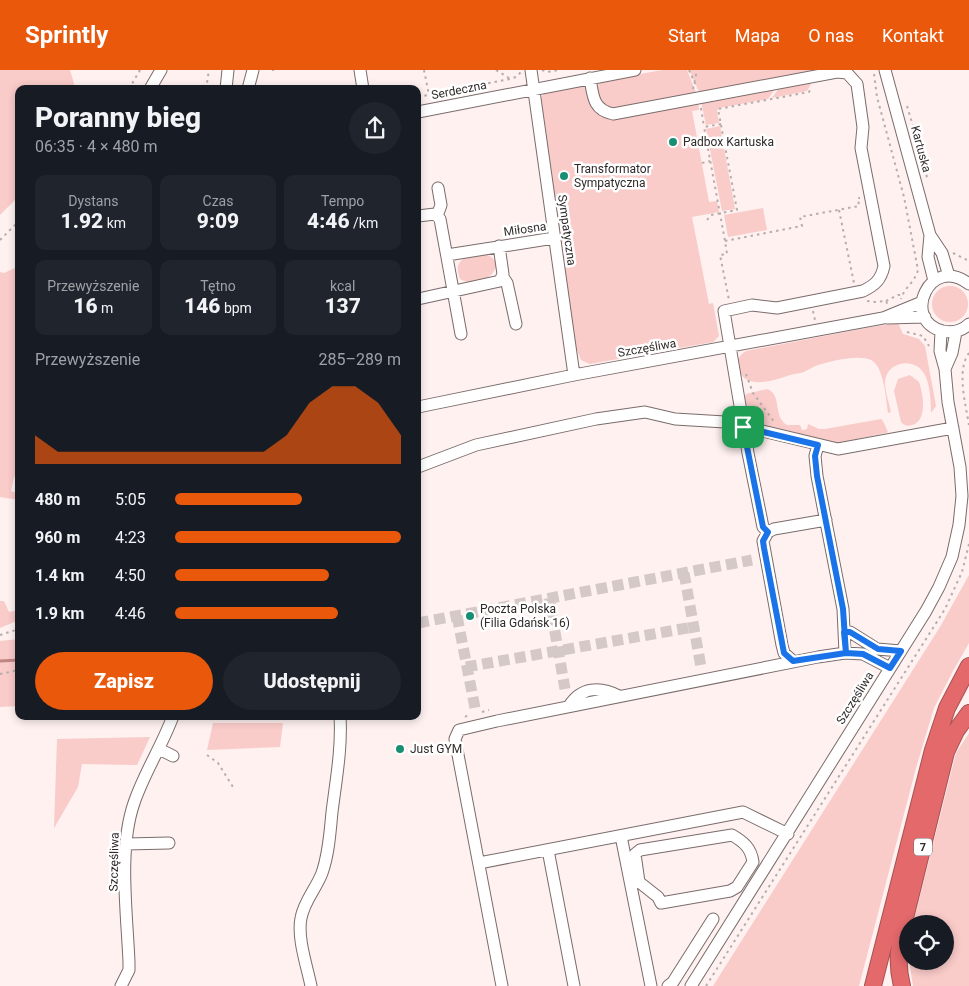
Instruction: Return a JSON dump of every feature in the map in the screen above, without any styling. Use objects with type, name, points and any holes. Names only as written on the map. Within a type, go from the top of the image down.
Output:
[{"type":"highway","points":[[873,986],[933,750],[947,708],[969,666]]},
{"type":"highway","name":"7","points":[[902,986],[898,963],[899,945],[904,922],[946,752],[956,731],[969,713]]},
{"type":"street","points":[[152,85],[161,70]]},
{"type":"street","points":[[226,85],[228,70]]},
{"type":"street","points":[[249,85],[253,70]]},
{"type":"street","points":[[360,70],[362,85]]},
{"type":"street","points":[[534,89],[635,70]]},
{"type":"street","name":"Kartuska","points":[[885,70],[930,235],[942,253],[949,276]]},
{"type":"street","name":"Sympatyczna","points":[[527,71],[534,89],[574,375]]},
{"type":"street","points":[[590,78],[594,99],[598,107],[604,112],[613,114],[694,95],[837,72],[847,73],[857,84],[863,127],[861,148],[884,266],[882,276],[875,285],[862,291],[777,308],[752,305],[724,311],[743,427],[763,527],[768,532]]},
{"type":"street","name":"Serdeczna","points":[[421,111],[534,89]]},
{"type":"street","points":[[437,216],[441,205],[438,188]]},
{"type":"street","points":[[421,216],[430,214],[437,216],[441,222],[461,334]]},
{"type":"street","name":"Kartuska","points":[[930,235],[928,257],[934,281]]},
{"type":"street","name":"Miłosna","points":[[447,255],[554,238]]},
{"type":"street","name":"Miłosna","points":[[499,246],[503,277],[507,283],[516,324]]},
{"type":"street","points":[[969,284],[957,277],[949,276],[934,281],[925,290],[922,302],[925,317],[934,328],[941,331],[956,332],[969,324]]},
{"type":"street","points":[[421,298],[496,282],[503,277]]},
{"type":"street","name":"Szczęśliwa","points":[[882,318],[922,302]]},
{"type":"street","name":"Szczęśliwa","points":[[421,406],[574,375],[882,318],[925,317]]},
{"type":"street","name":"Szczęśliwa","points":[[691,986],[788,834],[934,597],[952,556],[959,525],[962,486],[945,369],[940,351],[941,331]]},
{"type":"street","name":"Szczęśliwa","points":[[945,369],[952,353],[956,332]]},
{"type":"street","points":[[421,466],[476,444],[596,419],[645,412],[675,419],[725,422],[838,449],[953,428]]},
{"type":"street","points":[[818,445],[815,456],[843,609],[846,653]]},
{"type":"street","points":[[793,661],[784,653],[763,541],[768,532],[774,529],[826,520]]},
{"type":"street","points":[[844,632],[850,632],[878,649],[901,651]]},
{"type":"street","points":[[502,986],[455,739],[459,730],[464,727],[569,706],[575,697],[582,692],[602,689],[619,696],[793,661],[846,653],[863,654],[890,668]]},
{"type":"street","name":"Szczęśliwa","points":[[125,985],[130,962],[126,844],[129,820],[134,802],[171,720]]},
{"type":"street","points":[[311,986],[300,933],[300,919],[304,904],[322,872],[327,853],[341,740],[340,720]]},
{"type":"street","points":[[159,749],[173,756]]},
{"type":"street","points":[[479,863],[743,812],[788,834]]},
{"type":"street","points":[[732,835],[742,841],[752,855],[753,862],[737,887],[730,891],[653,904],[640,891],[639,882],[635,854],[640,850],[732,835]]},
{"type":"street","points":[[621,836],[650,986]]},
{"type":"street","points":[[126,844],[169,843]]},
{"type":"street","points":[[548,850],[574,986]]},
{"type":"street","points":[[668,986],[673,982],[713,919]]},
{"type":"path","points":[[132,85],[140,70]]},
{"type":"path","points":[[206,85],[209,70]]},
{"type":"path","points":[[424,70],[429,95]]},
{"type":"path","points":[[496,70],[510,79]]},
{"type":"path","points":[[542,70],[548,72],[559,70]]},
{"type":"path","points":[[689,70],[694,82],[694,95]]},
{"type":"path","points":[[694,95],[694,82],[698,70]]},
{"type":"path","points":[[874,70],[877,97],[904,197],[918,270],[912,284],[902,295],[901,303]]},
{"type":"path","points":[[421,96],[510,79],[527,71]]},
{"type":"path","points":[[707,220],[711,215],[737,210],[718,109],[810,90]]},
{"type":"path","points":[[701,109],[727,254],[720,255],[731,309]]},
{"type":"path","points":[[704,128],[721,124]]},
{"type":"path","points":[[702,163],[710,161]]},
{"type":"path","points":[[725,241],[802,226],[800,217],[827,210],[859,206],[858,198],[870,196]]},
{"type":"path","points":[[839,210],[857,299],[886,302],[898,295],[902,295]]},
{"type":"path","points":[[0,240],[15,224]]},
{"type":"path","points":[[950,251],[969,261]]},
{"type":"path","points":[[886,302],[890,306]]},
{"type":"path","points":[[813,308],[815,320]]},
{"type":"path","points":[[907,332],[923,336],[932,350]]},
{"type":"path","points":[[969,353],[963,370],[963,385],[969,425]]},
{"type":"path","points":[[746,372],[753,393],[781,430],[780,436]]},
{"type":"path","points":[[706,986],[945,609],[962,572],[969,544]]},
{"type":"path","points":[[0,635],[15,630]]},
{"type":"path","points":[[0,674],[15,671]]},
{"type":"path","points":[[482,712],[489,710]]},
{"type":"path","points":[[207,755],[218,763],[233,788]]},
{"type":"shaded area","points":[[0,70],[70,70],[74,85],[15,85],[15,200],[0,215]]},
{"type":"shaded area","points":[[662,70],[687,70],[697,95],[613,110],[599,101],[596,87],[602,81]]},
{"type":"shaded area","points":[[689,70],[814,70],[803,74],[700,94]]},
{"type":"shaded area","points":[[807,82],[811,84],[807,91],[772,98],[781,85]]},
{"type":"shaded area","points":[[582,85],[588,90],[602,114],[698,101],[699,110],[692,111],[709,202],[717,201],[719,212],[692,217],[709,304],[713,303],[719,336],[713,342],[590,364],[581,360],[577,350],[574,350],[541,98],[544,93]]},
{"type":"shaded area","points":[[777,86],[768,99],[719,108],[717,111],[719,123],[706,125],[701,101]]},
{"type":"shaded area","points":[[720,126],[735,209],[722,211],[706,129]]},
{"type":"shaded area","points":[[763,208],[767,230],[728,237],[724,215]]},
{"type":"shaded area","points":[[484,254],[492,258],[496,263],[495,269],[491,274],[478,282],[460,279],[458,266],[460,262],[467,257]]},
{"type":"shaded area","points":[[15,268],[15,477],[11,491],[15,492],[15,499],[0,497],[0,272],[4,273]]},
{"type":"shaded area","points":[[950,286],[957,287],[963,291],[967,297],[967,311],[963,317],[957,321],[950,322],[943,321],[937,317],[933,311],[932,304],[933,297],[937,291],[943,287]]},
{"type":"shaded area","points":[[898,323],[903,334],[919,339],[925,346],[936,406],[931,413],[929,386],[923,372],[913,364],[907,363],[895,366],[887,375],[885,386],[891,412],[888,413],[882,376],[875,363],[866,358],[830,362],[801,373],[759,382],[745,379],[738,366],[739,357],[746,351]]},
{"type":"shaded area","points":[[910,375],[919,382],[923,406],[920,418],[909,426],[901,422],[894,391],[898,379]]},
{"type":"shaded area","points":[[767,389],[775,396],[782,421],[787,425],[800,425],[802,430],[807,429],[808,424],[819,429],[825,429],[881,419],[888,432],[837,443],[748,421],[744,398],[746,394]]},
{"type":"shaded area","points":[[969,575],[969,643],[934,708],[916,768],[859,986],[713,986],[940,627]]},
{"type":"shaded area","points":[[0,601],[4,601],[9,612],[15,611],[15,622],[0,628]]},
{"type":"shaded area","points":[[15,639],[15,706],[0,707],[0,641]]},
{"type":"shaded area","points":[[213,723],[283,723],[280,747],[207,750]]},
{"type":"shaded area","points":[[969,733],[969,986],[913,986],[910,970],[954,970],[954,915],[915,915],[956,753]]},
{"type":"shaded area","points":[[150,737],[137,765],[82,764],[78,787],[54,828],[57,739]]},
{"type":"waterway","points":[[0,661],[15,660]]},
{"type":"tunnel","points":[[421,622],[752,560]]},
{"type":"tunnel","points":[[684,573],[701,667]]},
{"type":"tunnel","points":[[549,598],[565,689]]},
{"type":"tunnel","points":[[457,616],[476,713]]},
{"type":"tunnel","points":[[466,667],[693,627]]},
{"type":"place","name":"Padbox Kartuska","points":[[673,142]]},
{"type":"place","name":"Transformator Sympatyczna","points":[[564,176]]},
{"type":"place","name":"Poczta Polska (Filia Gdańsk 16)","points":[[470,616]]},
{"type":"place","name":"Just GYM","points":[[400,749]]},
{"type":"route","points":[[743,427],[763,527],[768,532],[763,541],[784,653],[793,661],[846,653],[844,632],[850,632],[878,649],[901,651],[890,668],[863,654],[846,653],[844,632],[843,609],[817,476],[815,456],[818,445],[743,427]]}]
